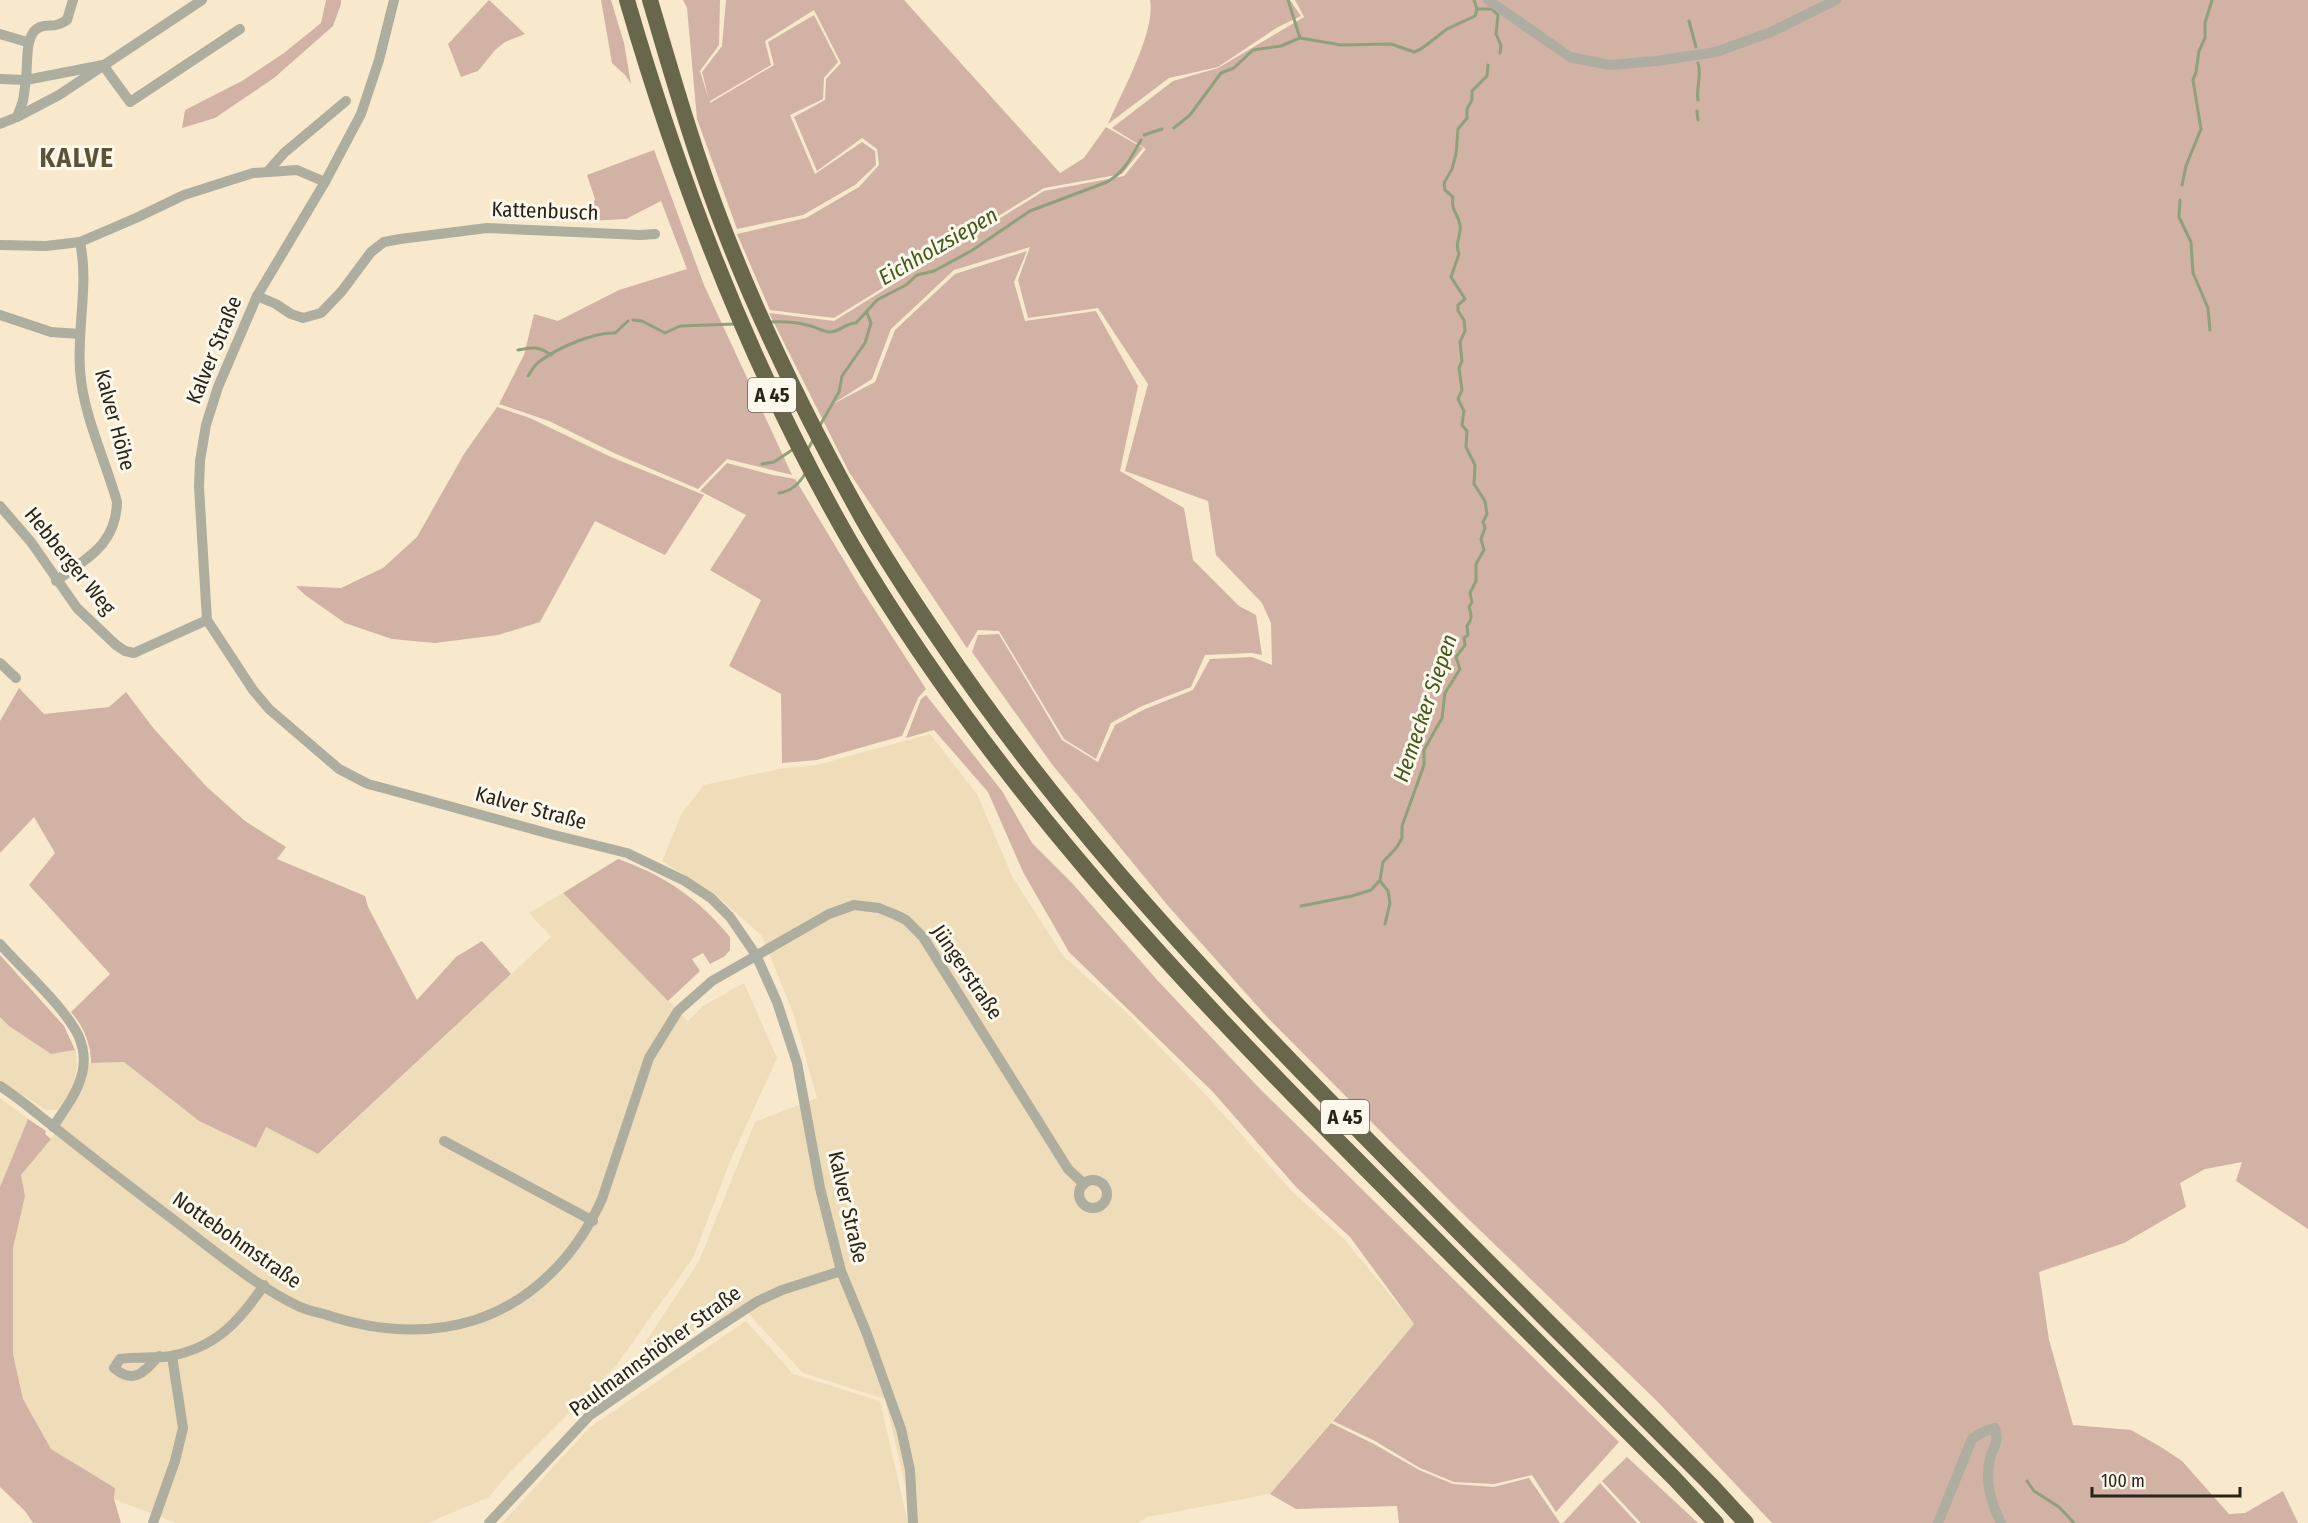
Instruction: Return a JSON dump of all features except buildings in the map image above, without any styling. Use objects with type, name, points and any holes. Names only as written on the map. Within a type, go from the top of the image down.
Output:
[{"type":"highway","name":"A 45","points":[[627,0],[685,183],[716,265],[775,401],[853,545],[915,645],[953,699],[1007,772],[1094,879],[1191,989],[1306,1109],[1674,1478],[1716,1523]]},
{"type":"highway","name":"A 45","points":[[650,0],[700,164],[742,273],[797,394],[862,518],[913,601],[971,686],[1037,774],[1183,948],[1338,1110],[1712,1486],[1746,1523]]},
{"type":"street","points":[[17,117],[29,63],[27,42],[36,29],[42,26],[56,26],[67,20],[74,0]]},
{"type":"street","points":[[0,124],[38,108],[202,0]]},
{"type":"street","name":"Kalver Straße","points":[[394,0],[379,60],[361,114],[325,182],[257,296],[218,387],[206,425],[200,461],[199,487],[207,620],[253,690],[269,709],[317,752],[347,774],[368,784],[554,836],[627,853],[685,881],[730,916],[756,955],[777,1002],[797,1063],[820,1188],[841,1270],[901,1429],[910,1470],[913,1523]]},
{"type":"street","points":[[1488,0],[1570,57],[1610,65],[1716,52],[1771,32],[1836,0]]},
{"type":"street","points":[[103,65],[130,102],[240,29]]},
{"type":"street","points":[[0,34],[27,42]]},
{"type":"street","points":[[0,79],[26,80],[103,65]]},
{"type":"street","points":[[269,170],[284,153],[346,101]]},
{"type":"street","points":[[0,245],[46,246],[80,242],[184,195],[225,181],[269,170],[297,170],[325,182]]},
{"type":"street","name":"Kattenbusch","points":[[257,296],[303,318],[321,313],[342,291],[371,252],[384,242],[487,228],[655,234]]},
{"type":"street","name":"Kalver Höhe","points":[[56,581],[99,550],[111,533],[117,516],[117,502],[82,387],[79,334],[85,271],[80,242]]},
{"type":"street","points":[[0,315],[51,332],[79,334]]},
{"type":"street","name":"Hebberger Weg","points":[[0,506],[31,542],[77,608],[125,651],[134,653],[207,620]]},
{"type":"street","points":[[0,663],[16,678]]},
{"type":"street","name":"Jüngerstraße","points":[[756,955],[829,914],[854,905],[879,908],[906,920],[923,937],[1068,1169],[1084,1184]]},
{"type":"street","points":[[0,945],[65,1016],[78,1036],[82,1048],[84,1064],[77,1090],[53,1127]]},
{"type":"street","name":"Nottebohmstraße","points":[[0,1086],[22,1100],[53,1127],[231,1264],[299,1306],[348,1322],[392,1329],[447,1328],[491,1315],[518,1300],[555,1271],[570,1255],[593,1221],[611,1174],[643,1073],[657,1042],[672,1018],[693,997],[712,981],[756,955]]},
{"type":"street","points":[[444,1141],[593,1221]]},
{"type":"street","name":"Paulmannshöher Straße","points":[[489,1523],[589,1416],[758,1301],[782,1290],[841,1270]]},
{"type":"street","points":[[159,1356],[172,1356],[202,1346],[230,1329],[264,1285]]},
{"type":"street","points":[[153,1521],[175,1461],[183,1428],[172,1356]]},
{"type":"street","points":[[1938,1523],[1972,1439],[1995,1428],[1998,1442],[1992,1454],[1988,1473],[1989,1490],[1992,1504],[2001,1523]]},
{"type":"shaded area","points":[[326,0],[341,0],[333,26],[274,78],[215,118],[182,128],[185,110],[242,81],[284,53],[321,23]]},
{"type":"shaded area","points":[[489,0],[525,34],[505,42],[495,50],[478,71],[461,77],[448,44]]},
{"type":"shaded area","points":[[601,0],[611,0],[624,43],[631,84],[612,63]]},
{"type":"shaded area","points":[[683,0],[720,0],[719,45],[700,71],[709,100],[702,72],[722,46],[726,0],[904,0],[1060,173],[1084,158],[1106,127],[1143,148],[1122,174],[1044,188],[834,318],[770,310],[737,234],[806,218],[859,187],[879,165],[877,149],[862,138],[817,171],[794,117],[825,100],[826,79],[841,63],[814,10],[765,41],[771,65],[710,103],[774,65],[768,42],[814,15],[838,62],[824,78],[823,99],[790,115],[815,174],[862,142],[875,151],[876,165],[855,185],[803,215],[737,229],[697,119],[687,8]]},
{"type":"shaded area","points":[[1150,0],[1290,0],[1301,16],[1278,27],[1218,67],[1169,78],[1108,124],[1143,45],[1148,29]]},
{"type":"shaded area","points":[[1295,0],[2308,0],[2308,1229],[2236,1181],[2242,1162],[2205,1169],[2180,1183],[2186,1207],[2124,1243],[2039,1272],[2049,1340],[2073,1425],[2131,1430],[2161,1447],[2182,1461],[2229,1514],[2245,1513],[2283,1491],[2298,1523],[1772,1523],[1657,1401],[1458,1209],[1268,1018],[1169,907],[1051,763],[972,652],[978,635],[999,634],[1062,740],[1098,762],[1115,725],[1145,709],[1193,690],[1210,659],[1252,657],[1272,665],[1271,623],[1262,603],[1216,555],[1208,501],[1125,471],[1148,384],[1098,308],[1028,318],[1018,280],[1030,247],[954,270],[891,329],[872,379],[831,405],[875,382],[895,330],[955,274],[1027,251],[1014,282],[1025,321],[1096,311],[1138,386],[1120,471],[1184,508],[1193,560],[1239,606],[1256,615],[1262,655],[1251,653],[1205,655],[1191,687],[1142,706],[1111,723],[1096,759],[1064,739],[999,631],[978,630],[967,648],[849,472],[769,313],[834,321],[1044,191],[1124,176],[1146,149],[1112,128],[1173,81],[1218,68],[1304,17]]},
{"type":"shaded area","points":[[654,150],[704,285],[792,475],[727,459],[698,489],[614,453],[549,421],[499,404],[524,355],[534,314],[558,321],[619,290],[687,269],[661,201],[626,219],[588,221],[595,199],[587,175]]},
{"type":"shaded area","points":[[497,407],[530,418],[611,457],[704,495],[665,555],[595,521],[540,622],[498,635],[435,643],[392,639],[345,623],[296,586],[341,588],[383,568],[417,537],[464,454]]},
{"type":"shaded area","points":[[727,463],[795,479],[860,587],[926,689],[918,698],[902,736],[817,760],[782,763],[781,694],[729,666],[761,600],[710,570],[746,515],[700,491]]},
{"type":"shaded area","points":[[19,688],[44,714],[109,707],[126,692],[154,729],[207,787],[245,821],[286,847],[277,859],[365,896],[368,907],[417,1000],[456,957],[482,941],[511,974],[318,1154],[266,1127],[256,1148],[199,1121],[124,1062],[91,1063],[90,1049],[85,1035],[71,1012],[110,974],[29,885],[55,853],[34,817],[0,853],[0,721]]},
{"type":"shaded area","points":[[926,695],[1002,791],[1032,843],[1072,883],[1159,982],[1261,1090],[1619,1442],[1556,1512],[1532,1475],[1494,1484],[1454,1482],[1420,1468],[1375,1441],[1333,1421],[1414,1324],[1350,1237],[1296,1187],[1213,1092],[1069,952],[1023,872],[988,792],[934,730],[906,738],[921,699]]},
{"type":"shaded area","points":[[930,734],[977,794],[1012,876],[1063,956],[1124,1010],[1207,1096],[1292,1191],[1345,1240],[1414,1324],[1270,1494],[1147,1517],[1138,1523],[914,1523],[885,1399],[803,1373],[747,1312],[641,1349],[699,1261],[755,1122],[817,1098],[794,1015],[762,936],[716,895],[662,861],[682,813],[704,785],[779,769],[817,765]]},
{"type":"shaded area","points":[[618,859],[651,873],[680,890],[706,911],[730,937],[730,950],[725,956],[710,964],[703,953],[692,959],[700,971],[668,1001],[563,893]]},
{"type":"shaded area","points":[[563,893],[688,1021],[703,1006],[744,983],[777,1058],[731,1159],[693,1258],[615,1367],[507,1475],[489,1497],[428,1523],[176,1523],[114,1499],[115,1488],[51,1449],[23,1399],[13,1354],[13,1248],[25,1196],[21,1175],[51,1139],[74,1105],[85,1082],[87,1063],[124,1062],[199,1121],[256,1148],[266,1127],[319,1154],[551,937],[529,913]]},
{"type":"shaded area","points":[[0,955],[64,1026],[75,1050],[51,1054],[9,1026],[0,1017]]},
{"type":"shaded area","points":[[0,1017],[9,1026],[51,1054],[76,1050],[77,1067],[74,1080],[69,1094],[57,1110],[46,1110],[0,1080]]},
{"type":"shaded area","points":[[0,1098],[28,1119],[0,1187]]},
{"type":"shaded area","points":[[28,1119],[46,1131],[45,1134],[51,1139],[21,1175],[25,1196],[13,1248],[13,1354],[23,1399],[51,1449],[115,1488],[114,1499],[121,1523],[33,1523],[25,1511],[0,1487],[0,1187]]},
{"type":"shaded area","points":[[746,1321],[793,1374],[880,1401],[908,1523],[502,1523],[589,1428]]},
{"type":"shaded area","points":[[1331,1423],[1419,1470],[1453,1484],[1494,1487],[1529,1478],[1560,1523],[1399,1523],[1397,1506],[1296,1509],[1270,1494]]},
{"type":"shaded area","points":[[1627,1457],[1698,1523],[1641,1523],[1602,1481]]},
{"type":"shaded area","points":[[1600,1483],[1637,1523],[1563,1523]]},
{"type":"waterway","points":[[1288,0],[1300,38]]},
{"type":"waterway","name":"Eichholzsiepen","points":[[1174,128],[1190,115],[1221,73],[1234,68],[1253,50],[1281,46],[1300,38],[1341,45],[1391,44],[1414,52],[1447,29],[1475,16],[1477,9],[1474,0]]},
{"type":"waterway","points":[[2182,185],[2186,166],[2201,129],[2193,80],[2199,51],[2205,38],[2205,23],[2212,0]]},
{"type":"waterway","name":"Hemecker Siepen","points":[[1477,9],[1492,9],[1498,15],[1496,34],[1501,45],[1500,53]]},
{"type":"waterway","points":[[1689,21],[1696,47]]},
{"type":"waterway","points":[[1698,63],[1698,100]]},
{"type":"waterway","name":"Hemecker Siepen","points":[[1301,906],[1371,890],[1380,880],[1383,862],[1402,838],[1402,826],[1424,765],[1424,750],[1442,718],[1445,693],[1460,669],[1456,657],[1465,645],[1464,638],[1468,635],[1467,626],[1471,617],[1469,607],[1472,602],[1470,593],[1476,581],[1476,564],[1484,550],[1481,539],[1485,528],[1483,522],[1487,514],[1485,501],[1474,484],[1475,465],[1466,447],[1467,431],[1462,425],[1464,411],[1458,399],[1462,390],[1459,368],[1462,361],[1460,342],[1465,331],[1464,320],[1458,311],[1458,305],[1465,299],[1451,277],[1459,254],[1457,246],[1460,229],[1453,206],[1453,197],[1445,190],[1444,183],[1452,169],[1458,129],[1467,118],[1472,91],[1487,76],[1488,65]]},
{"type":"waterway","points":[[1697,111],[1698,120]]},
{"type":"waterway","name":"Eichholzsiepen","points":[[1144,135],[1162,129]]},
{"type":"waterway","name":"Eichholzsiepen","points":[[768,322],[801,324],[830,332],[856,323],[877,300],[906,285],[917,275],[934,271],[971,251],[1030,211],[1107,182],[1127,164],[1141,140]]},
{"type":"waterway","points":[[2180,200],[2179,217],[2191,242],[2193,273],[2208,308],[2210,330]]},
{"type":"waterway","points":[[819,427],[839,392],[842,376],[865,343],[871,323],[867,313]]},
{"type":"waterway","name":"Eichholzsiepen","points":[[633,320],[642,321],[665,333],[680,326],[735,324]]},
{"type":"waterway","name":"Eichholzsiepen","points":[[528,376],[538,362],[556,351],[586,338],[615,333],[628,321]]},
{"type":"waterway","points":[[518,350],[535,348],[551,355]]},
{"type":"waterway","points":[[807,451],[814,438]]},
{"type":"waterway","points":[[762,464],[774,462],[795,448]]},
{"type":"waterway","points":[[779,493],[794,487],[805,474]]},
{"type":"waterway","points":[[1380,881],[1388,891],[1390,903],[1385,924]]},
{"type":"waterway","points":[[2027,1481],[2034,1491],[2059,1507],[2074,1523]]},
{"type":"district","name":"KALVE","points":[[77,158]]}]
